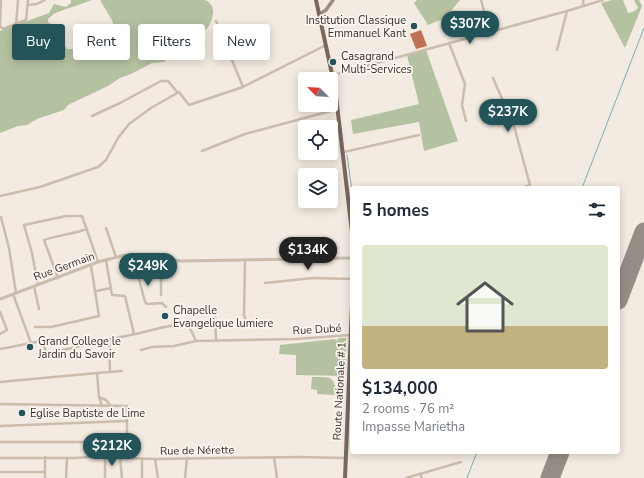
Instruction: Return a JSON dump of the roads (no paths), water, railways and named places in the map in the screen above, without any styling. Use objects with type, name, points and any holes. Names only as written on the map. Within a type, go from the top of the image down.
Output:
[{"type":"main road","points":[[316,0],[332,72]]},
{"type":"main road","points":[[320,14],[326,10],[333,0]]},
{"type":"main road","points":[[338,109],[350,212]]},
{"type":"main road","name":"Route Nationale # 1","points":[[345,478],[350,393]]},
{"type":"street","points":[[1,0],[1,28],[6,29],[12,27]]},
{"type":"street","points":[[16,24],[18,0]]},
{"type":"street","points":[[18,24],[26,20],[28,0]]},
{"type":"street","points":[[28,5],[37,4],[46,0]]},
{"type":"street","points":[[481,0],[490,32]]},
{"type":"street","points":[[583,0],[584,6]]},
{"type":"street","points":[[338,72],[603,0]]},
{"type":"street","points":[[557,50],[567,11]]},
{"type":"street","points":[[216,21],[243,87]]},
{"type":"street","points":[[449,43],[464,84],[462,105],[466,121]]},
{"type":"street","points":[[92,116],[161,81],[168,81],[189,105],[243,87],[326,44]]},
{"type":"street","points":[[493,78],[514,126],[530,185],[527,186]]},
{"type":"street","points":[[0,196],[40,186],[98,167],[106,160],[118,138],[129,124],[151,108],[179,93]]},
{"type":"street","points":[[202,151],[245,134],[327,112]]},
{"type":"street","points":[[344,152],[419,135]]},
{"type":"street","points":[[38,285],[32,253],[24,225],[66,216],[82,216],[88,229],[98,262]]},
{"type":"street","points":[[1,217],[9,248],[14,294],[31,343]]},
{"type":"street","points":[[106,228],[116,257]]},
{"type":"street","points":[[58,278],[44,240],[60,234],[88,229]]},
{"type":"street","name":"Rue Germain","points":[[0,299],[91,266],[98,262],[125,255],[196,261],[350,258]]},
{"type":"street","points":[[133,256],[145,302],[147,304],[162,303],[166,307]]},
{"type":"street","points":[[161,259],[161,295]]},
{"type":"street","points":[[245,259],[244,315],[246,322]]},
{"type":"street","points":[[106,260],[112,295],[125,296],[134,334]]},
{"type":"street","points":[[35,327],[51,327],[99,316],[91,266]]},
{"type":"street","points":[[265,283],[313,278],[350,279]]},
{"type":"street","points":[[34,286],[40,309]]},
{"type":"street","points":[[96,291],[111,288]]},
{"type":"street","points":[[0,312],[7,330],[0,334]]},
{"type":"street","points":[[215,316],[216,340]]},
{"type":"street","points":[[0,349],[42,341],[47,354],[109,339],[164,328],[188,325],[196,341]]},
{"type":"street","name":"Rue Dubé","points":[[141,350],[152,346],[174,346],[196,341],[296,339],[350,335]]},
{"type":"street","points":[[109,339],[110,372]]},
{"type":"street","points":[[0,382],[122,371]]},
{"type":"street","points":[[97,373],[99,397],[102,406]]},
{"type":"street","points":[[99,397],[106,400],[112,406]]},
{"type":"street","points":[[0,404],[126,406],[127,458]]},
{"type":"street","points":[[0,426],[126,421]]},
{"type":"street","points":[[0,442],[83,442],[127,439]]},
{"type":"street","points":[[105,456],[105,478]]},
{"type":"street","name":"Rue de Nérette","points":[[0,458],[67,458],[105,456],[155,459],[274,457],[346,458]]},
{"type":"street","points":[[44,457],[45,478]]},
{"type":"street","points":[[274,457],[277,478]]},
{"type":"street","points":[[66,478],[67,458]]},
{"type":"street","points":[[120,458],[122,478]]},
{"type":"street","points":[[142,458],[142,478]]},
{"type":"street","points":[[186,478],[187,458]]},
{"type":"street","points":[[155,459],[158,478]]},
{"type":"street","points":[[406,478],[461,462]]},
{"type":"street","points":[[0,472],[45,472]]},
{"type":"street","points":[[420,474],[422,478]]},
{"type":"waterway","points":[[583,186],[644,28]]},
{"type":"waterway","points":[[347,155],[351,186]]},
{"type":"waterway","points":[[467,478],[476,454]]},
{"type":"place","name":"Institution Classique Emmanuel Kant","points":[[414,26]]},
{"type":"place","name":"Casagrand Multi-Services","points":[[333,62]]},
{"type":"place","name":"Chapelle Evangelique lumiere","points":[[165,316]]},
{"type":"place","name":"Grand College le Jardin du Savoir","points":[[30,347]]},
{"type":"place","name":"Eglise Baptiste de Lime","points":[[22,413]]}]
